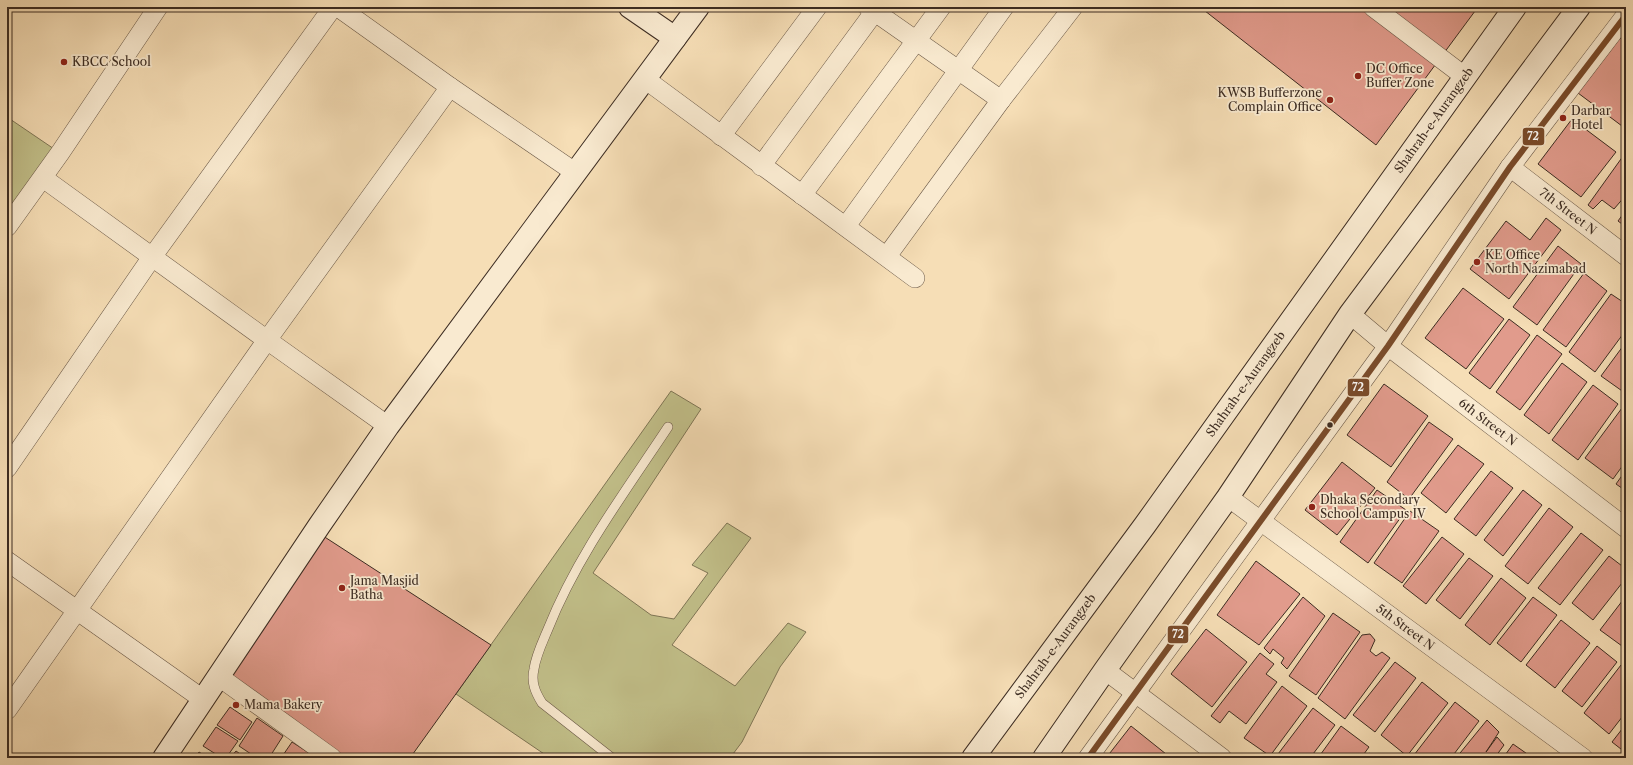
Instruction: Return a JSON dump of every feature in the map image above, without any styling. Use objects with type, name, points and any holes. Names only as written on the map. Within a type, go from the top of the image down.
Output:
[{"type":"main road","points":[[630,7],[675,38]]},
{"type":"main road","points":[[164,758],[204,700],[218,676],[318,526],[388,426],[698,7]]},
{"type":"main road","name":"Shahrah-e-Aurangzeb","points":[[973,758],[1145,525],[1464,76],[1515,7]]},
{"type":"main road","points":[[1044,758],[1228,497],[1350,314],[1579,7]]},
{"type":"street","points":[[7,227],[43,178],[158,7]]},
{"type":"street","points":[[7,468],[152,257],[333,7]]},
{"type":"street","points":[[338,7],[450,87],[576,173]]},
{"type":"street","points":[[721,136],[817,7]]},
{"type":"street","points":[[802,195],[941,7]]},
{"type":"street","points":[[846,226],[1004,7]]},
{"type":"street","points":[[886,256],[1001,100],[1073,7]]},
{"type":"street","points":[[1373,7],[1464,76]]},
{"type":"street","points":[[761,166],[873,8],[1001,100]]},
{"type":"street","points":[[1088,758],[1388,346],[1510,167],[1626,15]]},
{"type":"street","points":[[645,79],[761,166],[846,226],[915,278]]},
{"type":"street","points":[[7,710],[267,340],[450,87]]},
{"type":"street","name":"7th Street N","points":[[1510,167],[1626,256]]},
{"type":"street","points":[[43,178],[388,426]]},
{"type":"street","name":"6th Street N","points":[[1350,314],[1388,346],[1626,528]]},
{"type":"street","name":"5th Street N","points":[[1228,497],[1583,758]]},
{"type":"street","points":[[7,561],[77,612],[204,700]]},
{"type":"street","points":[[1105,670],[1222,758]]},
{"type":"street","points":[[218,676],[332,758]]},
{"type":"lane","points":[[612,758],[542,703],[536,693],[533,683],[533,669],[563,594],[593,541],[668,427]]},
{"type":"shaded area","points":[[7,117],[60,153],[7,227]]},
{"type":"shaded area","points":[[671,391],[701,409],[593,573],[651,615],[674,619],[708,573],[692,565],[727,523],[751,538],[672,645],[735,686],[788,623],[806,632],[780,667],[742,742],[730,758],[550,758],[456,694]]},
{"type":"building","name":"DC Office Buffer Zone","points":[[1200,7],[1478,7],[1376,145]]},
{"type":"building","points":[[1620,38],[1626,42],[1626,129],[1578,93]]},
{"type":"building","points":[[1572,119],[1616,152],[1581,197],[1538,164]]},
{"type":"building","points":[[1626,152],[1626,195],[1614,209],[1602,200],[1593,209],[1588,205]]},
{"type":"building","points":[[1626,210],[1626,227],[1618,221]]},
{"type":"building","points":[[1546,218],[1561,230],[1509,299],[1470,269],[1506,221],[1530,240]]},
{"type":"building","points":[[1558,246],[1581,264],[1537,325],[1513,307]]},
{"type":"building","points":[[1584,273],[1607,291],[1566,347],[1543,330]]},
{"type":"building","points":[[1463,288],[1504,319],[1466,369],[1425,338]]},
{"type":"building","points":[[1611,294],[1626,304],[1626,330],[1595,372],[1569,352]]},
{"type":"building","points":[[1509,319],[1530,335],[1490,389],[1469,373]]},
{"type":"building","points":[[1537,335],[1562,354],[1520,410],[1496,392]]},
{"type":"building","points":[[1626,342],[1626,392],[1625,393],[1601,376]]},
{"type":"building","points":[[1562,363],[1587,382],[1549,434],[1524,415]]},
{"type":"building","points":[[1384,384],[1428,416],[1391,467],[1347,435]]},
{"type":"building","points":[[1593,385],[1618,404],[1578,460],[1552,440]]},
{"type":"building","points":[[1622,408],[1626,410],[1626,461],[1613,479],[1585,458]]},
{"type":"building","points":[[1429,422],[1453,439],[1409,499],[1387,482]]},
{"type":"building","points":[[1458,445],[1484,464],[1446,513],[1421,493]]},
{"type":"building","points":[[1342,462],[1375,488],[1337,535],[1305,510]]},
{"type":"building","points":[[1626,470],[1626,491],[1616,484]]},
{"type":"building","points":[[1491,471],[1513,488],[1476,536],[1454,519]]},
{"type":"building","points":[[1377,490],[1406,510],[1368,563],[1340,542]]},
{"type":"building","points":[[1523,490],[1542,505],[1503,556],[1484,540]]},
{"type":"building","points":[[1549,508],[1573,527],[1528,584],[1505,566]]},
{"type":"building","points":[[1410,511],[1439,531],[1402,583],[1374,563]]},
{"type":"building","name":"Jama Masjid Batha","points":[[317,532],[491,645],[410,758],[330,758],[218,679]]},
{"type":"building","points":[[1581,533],[1603,550],[1560,605],[1538,588]]},
{"type":"building","points":[[1442,537],[1464,554],[1426,604],[1403,586]]},
{"type":"building","points":[[1609,556],[1626,569],[1626,578],[1593,620],[1572,603]]},
{"type":"building","points":[[1469,558],[1493,576],[1460,619],[1436,600]]},
{"type":"building","points":[[1256,561],[1300,594],[1259,645],[1217,615]]},
{"type":"building","points":[[1501,578],[1526,598],[1490,645],[1465,625]]},
{"type":"building","points":[[1626,596],[1626,641],[1622,646],[1600,630]]},
{"type":"building","points":[[1303,597],[1325,616],[1287,669],[1281,663],[1284,658],[1273,649],[1270,654],[1264,648]]},
{"type":"building","points":[[1533,597],[1557,615],[1521,662],[1497,643]]},
{"type":"building","points":[[1333,613],[1360,632],[1316,695],[1289,676]]},
{"type":"building","points":[[1561,620],[1590,643],[1555,688],[1526,665]]},
{"type":"building","points":[[1206,629],[1247,662],[1212,707],[1171,674]]},
{"type":"building","points":[[1370,634],[1375,640],[1370,651],[1376,656],[1382,652],[1390,658],[1345,719],[1318,698],[1362,635]]},
{"type":"building","points":[[1597,646],[1617,662],[1582,707],[1562,691]]},
{"type":"building","points":[[1260,653],[1274,664],[1266,674],[1277,682],[1246,724],[1229,711],[1220,723],[1211,716]]},
{"type":"building","points":[[1395,662],[1416,678],[1375,732],[1353,715]]},
{"type":"building","points":[[1621,665],[1626,669],[1626,712],[1609,734],[1584,713]]},
{"type":"building","points":[[1422,682],[1448,703],[1407,756],[1381,735]]},
{"type":"building","points":[[1282,686],[1307,706],[1270,756],[1244,738]]},
{"type":"building","points":[[1455,702],[1479,721],[1451,758],[1419,758],[1414,755]]},
{"type":"building","points":[[230,707],[252,722],[240,740],[217,725]]},
{"type":"building","points":[[1313,708],[1335,725],[1310,758],[1275,758]]},
{"type":"building","points":[[257,718],[283,736],[269,758],[257,758],[239,746]]},
{"type":"building","points":[[1487,720],[1499,732],[1486,752],[1497,737],[1504,745],[1496,756],[1497,758],[1456,758]]},
{"type":"building","points":[[1626,724],[1626,753],[1612,742]]},
{"type":"building","points":[[1131,726],[1171,758],[1106,758]]},
{"type":"building","points":[[1341,726],[1369,747],[1361,758],[1318,758]]},
{"type":"building","points":[[216,727],[238,741],[226,758],[222,758],[203,746]]},
{"type":"building","points":[[292,742],[309,753],[306,758],[281,758]]},
{"type":"building","points":[[1513,744],[1533,758],[1503,758]]},
{"type":"building","points":[[236,751],[246,758],[230,758]]},
{"type":"building","points":[[199,752],[208,758],[195,758]]},
{"type":"building","points":[[1369,753],[1376,758],[1366,758]]},
{"type":"transit line","name":"72","points":[[1088,758],[1388,346],[1510,167],[1626,15]]},
{"type":"place","name":"KBCC School","points":[[64,62]]},
{"type":"place","name":"DC Office Buffer Zone","points":[[1358,76]]},
{"type":"place","name":"KWSB Bufferzone Complain Office","points":[[1330,100]]},
{"type":"place","name":"Darbar Hotel","points":[[1563,118]]},
{"type":"place","name":"KE Office North Nazimabad","points":[[1477,262]]},
{"type":"place","name":"Dhaka Secondary School Campus IV","points":[[1312,507]]},
{"type":"place","name":"Jama Masjid Batha","points":[[342,588]]},
{"type":"place","name":"Mama Bakery","points":[[236,705]]}]
